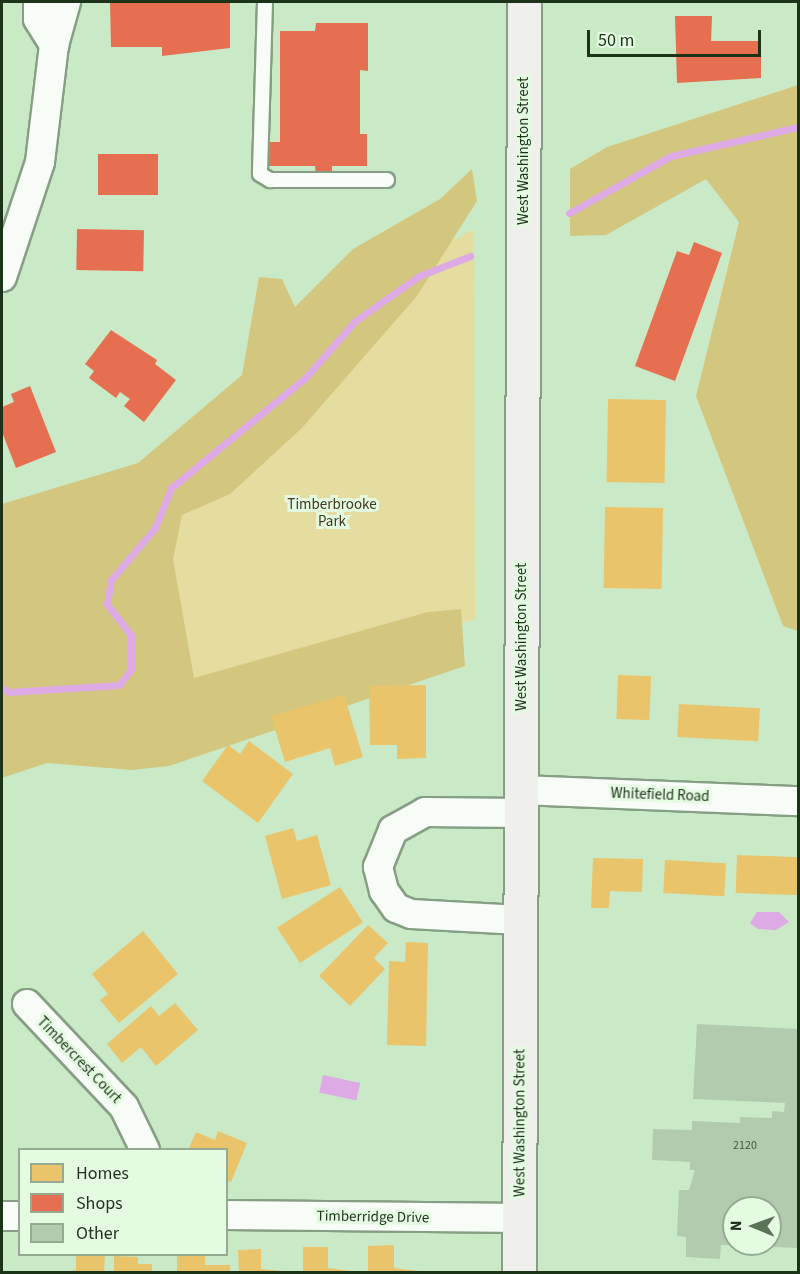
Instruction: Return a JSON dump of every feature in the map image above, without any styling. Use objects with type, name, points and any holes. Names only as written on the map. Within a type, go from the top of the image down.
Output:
[{"type":"street","points":[[38,2],[38,19],[54,45]]},
{"type":"street","points":[[2,277],[40,162],[54,45],[66,2]]},
{"type":"street","name":"West Washington Street","points":[[519,1272],[524,2]]},
{"type":"street","name":"Whitefield Road","points":[[520,920],[411,914],[396,908],[384,891],[378,867],[393,830],[425,812],[521,802],[798,801]]},
{"type":"street","name":"Timbercrest Court","points":[[27,1004],[124,1107],[144,1148]]},
{"type":"street","name":"Timberridge Drive","points":[[228,1215],[519,1218]]},
{"type":"street","points":[[2,1216],[18,1216]]},
{"type":"lane","points":[[265,2],[260,174],[270,180],[387,180]]},
{"type":"green space","name":"Timberbrooke Park","points":[[474,229],[475,619],[129,720],[2,533],[120,504],[407,265]]},
{"type":"shaded area","points":[[798,85],[798,631],[783,626],[696,396],[739,222],[706,179],[606,235],[570,236],[570,169],[607,147]]},
{"type":"shaded area","points":[[472,169],[477,201],[417,296],[301,429],[230,494],[182,515],[173,559],[194,678],[428,612],[461,609],[465,666],[169,766],[132,770],[47,763],[2,778],[2,504],[138,463],[242,375],[259,277],[282,279],[295,307],[353,249],[440,199]]},
{"type":"shaded area","points":[[757,912],[779,912],[789,922],[776,930],[758,929],[750,923]]},
{"type":"shaded area","points":[[323,1075],[360,1083],[356,1101],[319,1093]]},
{"type":"building: Homes","points":[[608,399],[666,400],[665,483],[607,482]]},
{"type":"building: Homes","points":[[605,507],[663,508],[662,589],[604,588]]},
{"type":"building: Homes","points":[[618,675],[651,676],[649,720],[616,719]]},
{"type":"building: Homes","points":[[426,685],[426,758],[397,759],[397,745],[370,745],[369,686]]},
{"type":"building: Homes","points":[[344,695],[363,757],[335,766],[330,748],[285,762],[271,716]]},
{"type":"building: Homes","points":[[679,704],[760,708],[758,741],[677,737]]},
{"type":"building: Homes","points":[[249,741],[293,774],[258,823],[202,781],[228,745],[240,754]]},
{"type":"building: Homes","points":[[293,828],[297,841],[317,835],[331,885],[282,899],[265,836]]},
{"type":"building: Homes","points":[[737,855],[798,857],[797,895],[736,893]]},
{"type":"building: Homes","points":[[593,858],[643,859],[642,892],[610,891],[609,908],[591,908]]},
{"type":"building: Homes","points":[[665,860],[726,863],[724,896],[663,893]]},
{"type":"building: Homes","points":[[340,887],[363,922],[300,963],[277,928]]},
{"type":"building: Homes","points":[[368,925],[388,943],[374,958],[385,969],[350,1006],[319,976]]},
{"type":"building: Homes","points":[[143,931],[178,974],[119,1023],[100,1000],[108,994],[92,974]]},
{"type":"building: Homes","points":[[406,942],[428,943],[426,1046],[387,1045],[389,961],[405,962]]},
{"type":"building: Homes","points":[[175,1003],[198,1030],[156,1066],[141,1047],[122,1063],[107,1044],[151,1006],[159,1016]]},
{"type":"building: Homes","points":[[218,1131],[247,1143],[231,1182],[228,1181],[228,1148],[189,1148],[196,1132],[215,1140]]},
{"type":"building: Homes","points":[[394,1245],[394,1268],[428,1272],[368,1272],[368,1246]]},
{"type":"building: Homes","points":[[303,1247],[328,1247],[328,1268],[359,1272],[303,1272]]},
{"type":"building: Homes","points":[[261,1249],[261,1269],[295,1272],[239,1272],[238,1250]]},
{"type":"building: Homes","points":[[76,1256],[105,1256],[104,1272],[64,1272],[76,1270]]},
{"type":"building: Homes","points":[[114,1256],[138,1257],[138,1264],[152,1264],[152,1272],[114,1272]]},
{"type":"building: Homes","points":[[177,1256],[205,1256],[205,1265],[230,1265],[230,1272],[177,1272]]},
{"type":"building: Shops","points":[[110,2],[230,2],[230,48],[162,56],[162,47],[111,47]]},
{"type":"building: Shops","points":[[675,16],[712,16],[711,41],[761,41],[761,78],[677,83]]},
{"type":"building: Shops","points":[[316,23],[368,23],[368,71],[360,70],[360,134],[367,134],[367,166],[332,166],[332,182],[316,182],[315,166],[267,166],[267,142],[280,142],[280,31],[315,31]]},
{"type":"building: Shops","points":[[98,154],[158,154],[158,195],[98,195]]},
{"type":"building: Shops","points":[[77,229],[144,230],[143,271],[76,270]]},
{"type":"building: Shops","points":[[694,242],[722,253],[675,381],[635,366],[677,251],[689,255]]},
{"type":"building: Shops","points":[[111,330],[157,360],[155,364],[176,380],[144,422],[124,406],[130,399],[120,392],[116,398],[89,378],[94,371],[85,364]]},
{"type":"building: Shops","points":[[30,386],[56,452],[16,468],[2,432],[2,407],[14,402],[11,394]]},
{"type":"building: Other","points":[[697,1024],[798,1029],[798,1248],[782,1247],[782,1196],[722,1196],[720,1259],[686,1257],[686,1237],[677,1236],[679,1190],[689,1190],[695,1170],[690,1170],[690,1162],[652,1160],[653,1129],[692,1130],[692,1121],[740,1123],[740,1117],[772,1118],[772,1111],[784,1112],[785,1103],[693,1099]]},
{"type":"waterway","points":[[569,213],[671,156],[798,127]]},
{"type":"waterway","points":[[2,688],[9,692],[119,685],[131,669],[131,635],[107,604],[111,580],[155,528],[171,488],[306,377],[355,321],[419,276],[470,256]]}]
